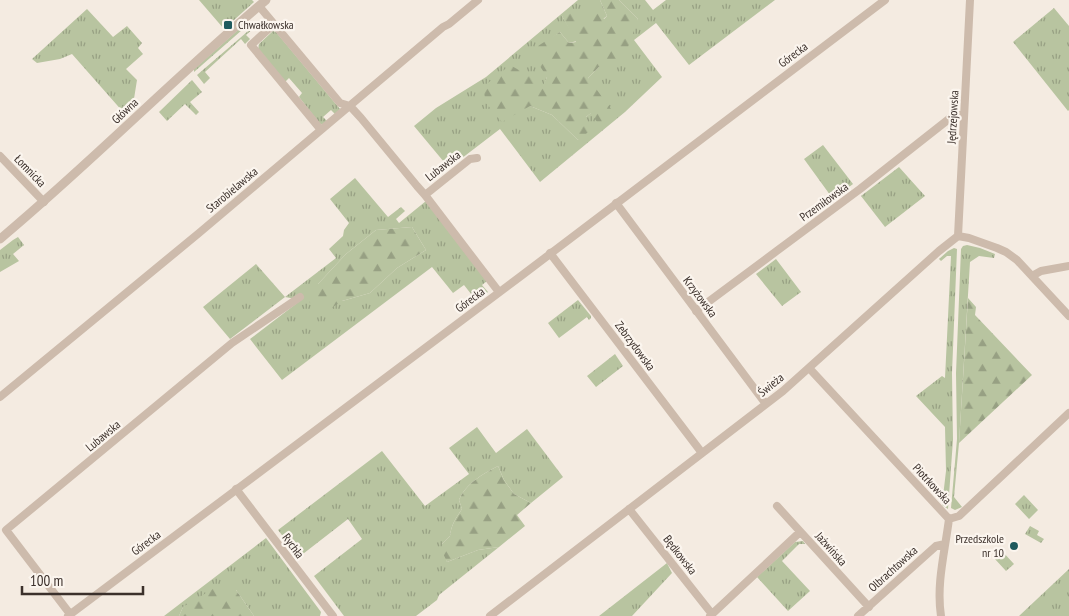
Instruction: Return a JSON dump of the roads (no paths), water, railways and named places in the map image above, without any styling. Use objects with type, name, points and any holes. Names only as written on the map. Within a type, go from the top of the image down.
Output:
[{"type":"street","name":"Starobielawska","points":[[0,397],[443,27],[478,0]]},
{"type":"street","name":"Górecka","points":[[69,615],[885,0]]},
{"type":"street","name":"Jędrzejowska","points":[[958,236],[970,0]]},
{"type":"street","points":[[262,3],[274,24],[340,103],[350,106],[425,194],[499,292]]},
{"type":"street","name":"Główna","points":[[0,239],[44,202],[262,3]]},
{"type":"street","points":[[274,24],[251,45],[321,130]]},
{"type":"street","name":"Przemiłowska","points":[[696,310],[860,189],[954,115],[964,115]]},
{"type":"street","name":"Łomnicka","points":[[0,156],[44,202]]},
{"type":"street","name":"Lubawska","points":[[425,194],[470,159],[477,158]]},
{"type":"street","name":"Krzyżowska","points":[[616,204],[766,404]]},
{"type":"street","points":[[958,236],[979,241],[1006,252],[1017,260],[1069,316]]},
{"type":"street","name":"Świeża","points":[[490,616],[766,404],[958,236]]},
{"type":"street","name":"Zebrzydowska","points":[[550,253],[702,453]]},
{"type":"street","points":[[1032,276],[1041,271],[1069,266]]},
{"type":"street","name":"Lubawska","points":[[69,615],[6,530],[232,343],[300,296]]},
{"type":"street","name":"Piotrkowska","points":[[809,368],[949,519],[959,516],[1069,413]]},
{"type":"street","name":"Rychła","points":[[236,489],[332,616]]},
{"type":"street","name":"Jaźwińska","points":[[777,506],[869,607]]},
{"type":"street","name":"Będkowska","points":[[629,509],[712,615],[800,532]]},
{"type":"street","points":[[942,616],[940,585],[949,519]]},
{"type":"street","name":"Olbrachtowska","points":[[858,616],[936,546],[946,544]]},
{"type":"place","name":"Chwałkowska","points":[[228,25]]},
{"type":"place","name":"Przedszkole nr 10","points":[[1014,546]]}]
